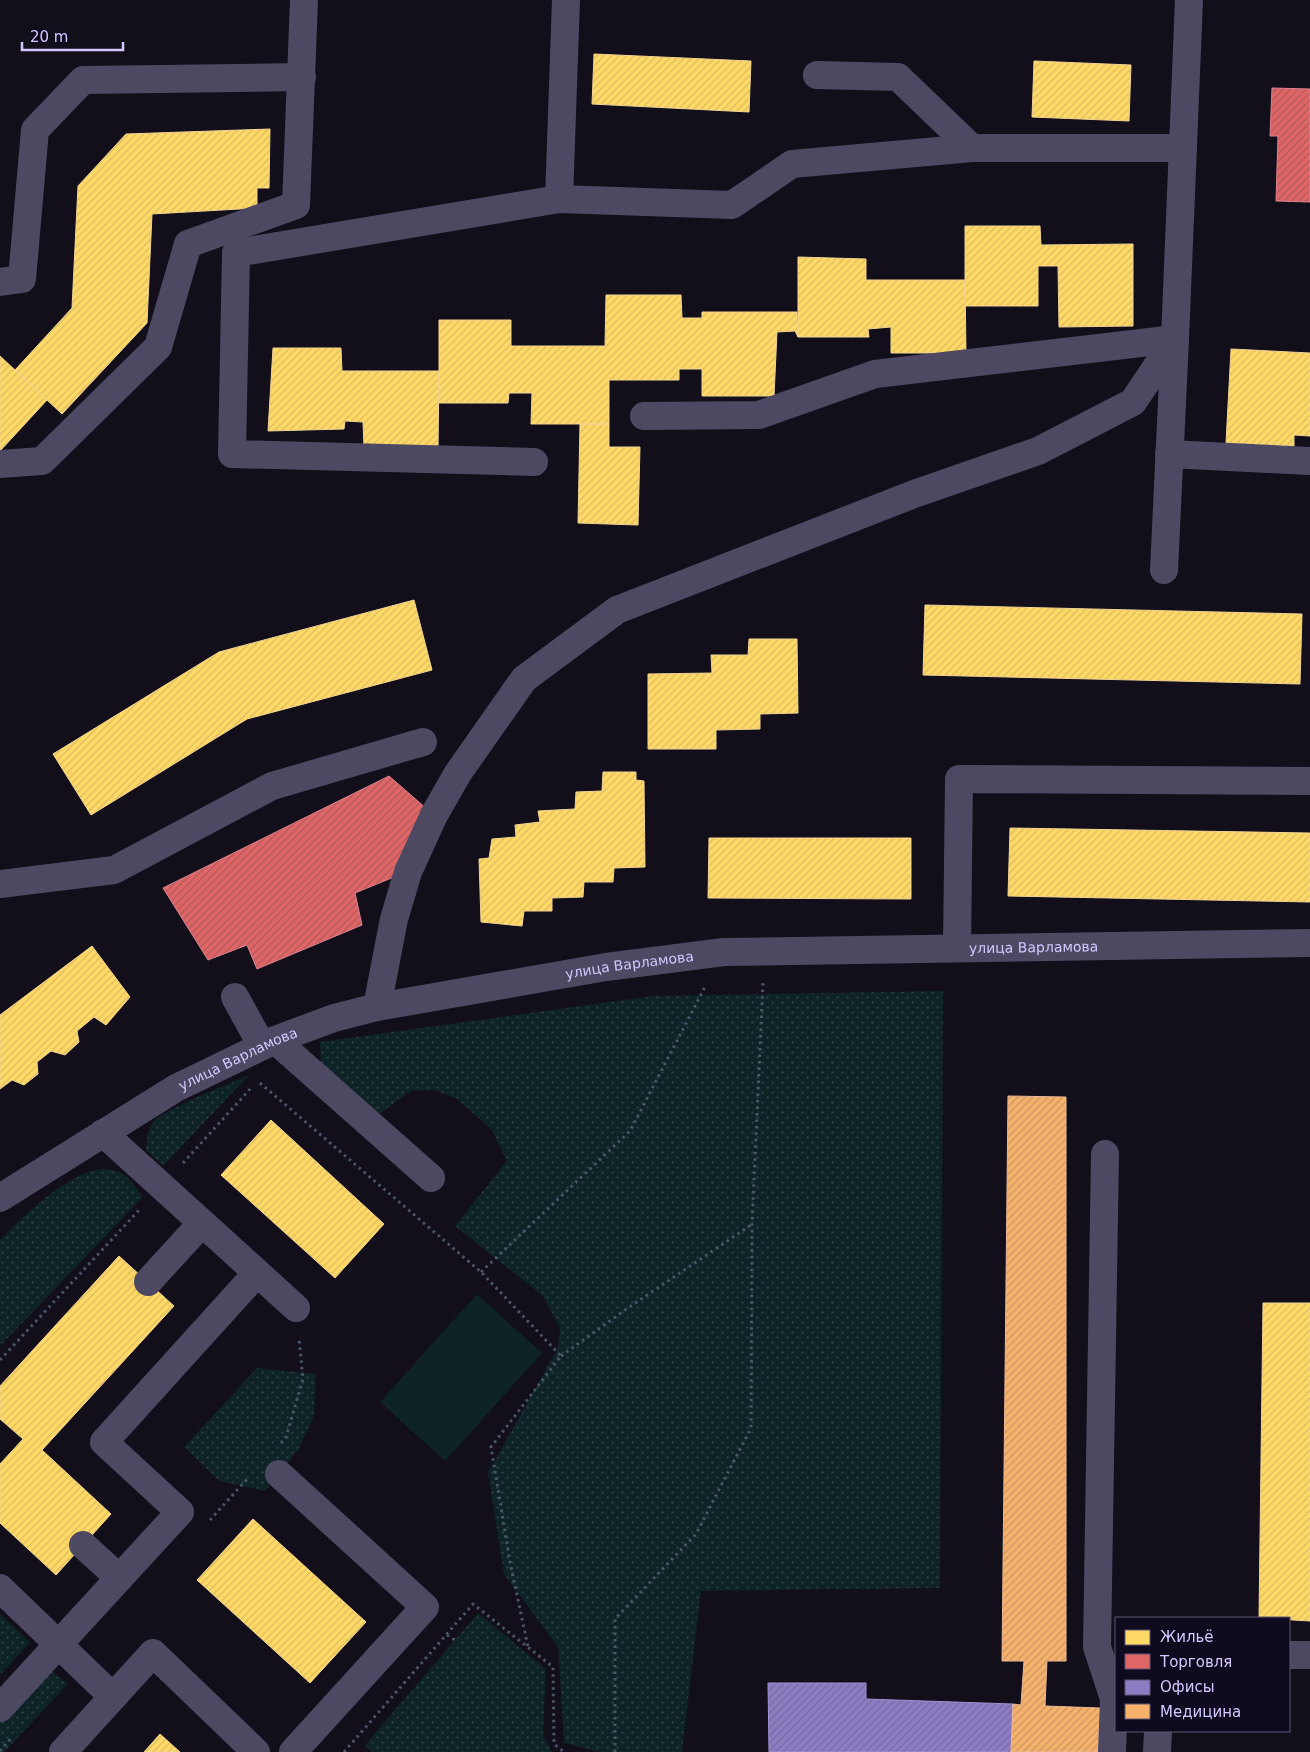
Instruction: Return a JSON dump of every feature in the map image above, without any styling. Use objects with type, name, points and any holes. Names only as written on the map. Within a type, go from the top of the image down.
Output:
[{"type":"street","points":[[0,464],[42,461],[158,347],[188,244],[296,205],[304,0]]},
{"type":"street","points":[[559,199],[566,0]]},
{"type":"street","points":[[1164,570],[1189,0]]},
{"type":"street","points":[[817,74],[898,77],[972,148]]},
{"type":"street","points":[[0,282],[22,279],[35,130],[83,80],[302,77]]},
{"type":"street","points":[[534,462],[232,454],[236,253],[559,199],[732,205],[792,164],[972,148],[1183,148]]},
{"type":"street","points":[[377,1007],[388,949],[408,872],[434,815],[458,773],[524,679],[617,610],[914,494],[1038,451],[1133,402],[1175,339]]},
{"type":"street","points":[[644,416],[759,416],[875,374],[1175,339]]},
{"type":"street","points":[[1169,454],[1310,461]]},
{"type":"street","points":[[0,884],[114,870],[272,786],[423,742]]},
{"type":"street","points":[[957,948],[959,779],[1310,781]]},
{"type":"street","name":"улица Варламова","points":[[0,1198],[176,1088],[268,1043],[334,1018],[377,1007],[606,967],[724,952],[1310,943]]},
{"type":"street","points":[[234,998],[268,1043],[431,1178]]},
{"type":"street","points":[[103,1133],[296,1308]]},
{"type":"street","points":[[1105,1154],[1097,1647],[1115,1699],[1112,1752]]},
{"type":"street","points":[[148,1282],[202,1223]]},
{"type":"street","points":[[0,1708],[180,1512],[104,1442],[257,1273]]},
{"type":"street","points":[[279,1474],[425,1607],[293,1752]]},
{"type":"street","points":[[83,1545],[119,1578]]},
{"type":"street","points":[[0,1588],[113,1697]]},
{"type":"street","points":[[63,1752],[153,1653],[256,1752]]},
{"type":"street","points":[[1290,1655],[1310,1654]]},
{"type":"street","points":[[1157,1752],[1158,1732]]},
{"type":"path","points":[[615,1752],[615,1619],[696,1534],[751,1428],[752,1224],[764,951]]},
{"type":"path","points":[[481,1272],[630,1131],[724,952]]},
{"type":"path","points":[[258,1081],[481,1272],[561,1356]]},
{"type":"path","points":[[528,1647],[510,1562],[491,1447],[561,1356],[752,1224]]},
{"type":"path","points":[[344,1752],[473,1604],[553,1667],[554,1744],[564,1752]]},
{"type":"path","points":[[446,1635],[455,1640]]},
{"type":"green space","points":[[943,991],[940,1588],[701,1591],[682,1752],[599,1752],[564,1743],[558,1647],[504,1574],[488,1473],[558,1348],[560,1328],[543,1296],[455,1226],[507,1161],[492,1130],[457,1099],[434,1090],[411,1091],[379,1114],[321,1066],[320,1042],[653,996]]},
{"type":"green space","points":[[249,1075],[163,1166],[146,1150],[148,1135],[154,1121],[184,1103]]},
{"type":"green space","points":[[109,1169],[126,1176],[143,1197],[0,1346],[0,1240],[33,1208],[60,1187],[88,1172]]},
{"type":"green space","points":[[477,1294],[542,1353],[445,1461],[380,1402]]},
{"type":"green space","points":[[257,1368],[316,1374],[314,1416],[298,1450],[265,1491],[219,1481],[184,1447]]},
{"type":"green space","points":[[478,1613],[546,1669],[543,1735],[552,1752],[372,1752],[365,1745]]},
{"type":"green space","points":[[0,1614],[30,1642],[0,1675]]},
{"type":"green space","points":[[47,1668],[68,1684],[4,1752],[0,1752],[0,1719]]},
{"type":"building: Жильё","points":[[594,54],[751,61],[749,112],[592,104]]},
{"type":"building: Жильё","points":[[1034,61],[1131,65],[1129,121],[1032,117]]},
{"type":"building: Жильё","points":[[270,129],[269,188],[257,188],[257,208],[152,214],[147,323],[62,414],[15,370],[72,308],[78,186],[126,134]]},
{"type":"building: Жильё","points":[[965,226],[1040,226],[1041,245],[1133,244],[1133,326],[1059,327],[1058,266],[1038,266],[1038,306],[965,306]]},
{"type":"building: Жильё","points":[[798,257],[866,259],[866,280],[965,280],[966,353],[891,353],[891,327],[868,329],[869,337],[798,337]]},
{"type":"building: Жильё","points":[[606,295],[681,295],[682,318],[702,318],[702,312],[797,312],[798,337],[795,331],[777,332],[774,396],[702,396],[702,369],[679,369],[679,380],[609,380],[609,424],[531,424],[532,393],[509,393],[508,403],[439,403],[439,320],[511,320],[511,346],[605,346]]},
{"type":"building: Жильё","points":[[273,348],[341,348],[342,371],[439,371],[438,448],[364,448],[363,422],[345,421],[344,429],[268,431]]},
{"type":"building: Жильё","points":[[1231,349],[1310,353],[1310,436],[1294,435],[1294,446],[1226,443]]},
{"type":"building: Жильё","points":[[0,356],[47,400],[0,451]]},
{"type":"building: Жильё","points":[[580,424],[609,424],[609,447],[640,447],[638,525],[578,523]]},
{"type":"building: Жильё","points":[[414,600],[432,670],[247,719],[91,815],[53,754],[219,652]]},
{"type":"building: Жильё","points":[[925,605],[1302,614],[1300,684],[923,675]]},
{"type":"building: Жильё","points":[[749,639],[797,639],[798,713],[760,714],[760,729],[716,730],[716,749],[648,749],[648,674],[712,673],[711,655],[748,655]]},
{"type":"building: Жильё","points":[[603,772],[636,772],[636,780],[644,781],[645,867],[614,868],[613,882],[584,882],[583,897],[552,898],[552,911],[524,911],[522,926],[481,922],[479,859],[489,858],[492,839],[516,837],[515,825],[540,822],[538,811],[575,809],[576,792],[602,791]]},
{"type":"building: Жильё","points":[[1010,828],[1310,833],[1310,902],[1008,896]]},
{"type":"building: Жильё","points":[[709,838],[911,838],[911,899],[708,898]]},
{"type":"building: Жильё","points":[[92,946],[130,997],[106,1025],[94,1017],[77,1031],[79,1042],[65,1055],[51,1051],[37,1062],[38,1074],[24,1085],[12,1080],[0,1089],[0,1015]]},
{"type":"building: Жильё","points":[[271,1120],[384,1224],[335,1278],[221,1175]]},
{"type":"building: Жильё","points":[[119,1256],[174,1306],[42,1450],[111,1514],[56,1575],[0,1523],[0,1464],[23,1439],[0,1419],[0,1386]]},
{"type":"building: Жильё","points":[[1263,1303],[1310,1303],[1310,1621],[1290,1620],[1290,1617],[1259,1617]]},
{"type":"building: Жильё","points":[[253,1519],[366,1622],[310,1683],[197,1580]]},
{"type":"building: Жильё","points":[[160,1734],[180,1752],[144,1752]]},
{"type":"building: Торговля","points":[[1272,88],[1310,89],[1310,202],[1276,201],[1278,136],[1270,136]]},
{"type":"building: Торговля","points":[[389,776],[427,809],[394,877],[355,893],[362,925],[257,969],[247,945],[208,960],[163,888]]},
{"type":"building: Офисы","points":[[768,1683],[866,1683],[866,1699],[1013,1704],[1011,1752],[769,1752]]},
{"type":"building: Медицина","points":[[1008,1096],[1066,1097],[1066,1661],[1047,1661],[1045,1706],[1100,1708],[1098,1752],[1011,1752],[1013,1704],[1021,1705],[1024,1661],[1002,1661]]}]
